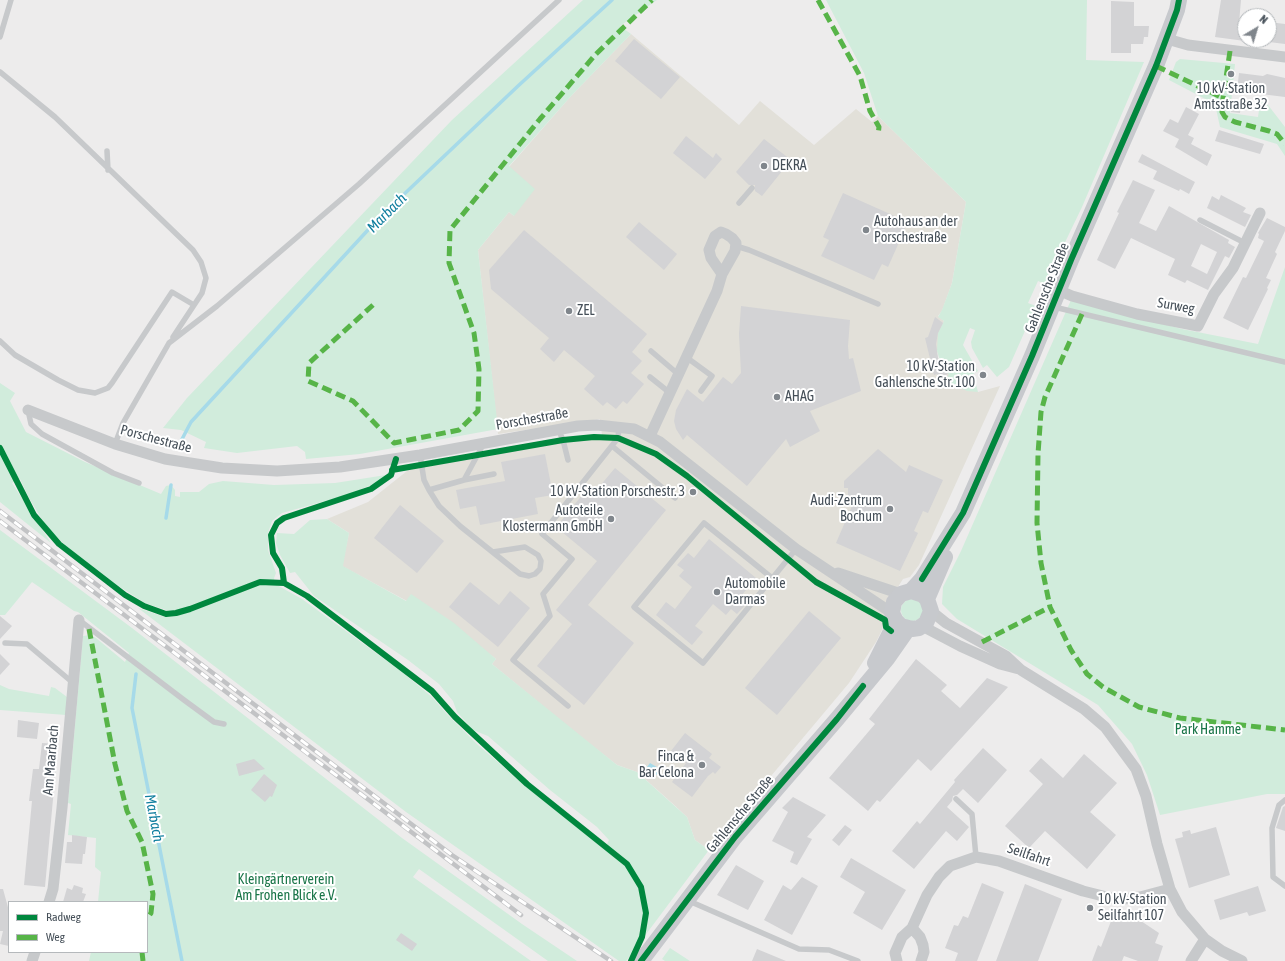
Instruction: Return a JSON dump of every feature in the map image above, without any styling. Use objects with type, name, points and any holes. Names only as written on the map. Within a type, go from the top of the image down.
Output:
[{"type":"street","name":"Gahlensche Straße","points":[[905,622],[894,602],[922,578],[963,513],[1032,356],[1058,290],[1167,39],[1179,0]]},
{"type":"street","points":[[1167,39],[1188,45],[1285,57]]},
{"type":"street","name":"Surweg","points":[[1058,290],[1072,296],[1137,314],[1198,326],[1214,294],[1233,268],[1260,213]]},
{"type":"street","points":[[650,436],[679,375],[717,291],[722,274],[736,246],[732,238],[721,232],[715,236],[709,250],[711,258],[722,274]]},
{"type":"street","name":"Porschestraße","points":[[28,410],[114,444],[139,452],[191,464],[222,468],[277,471],[340,467],[420,455],[558,429],[597,425],[634,430],[650,436],[670,449],[796,549],[833,572],[854,589],[905,622]]},
{"type":"street","name":"Gahlensche Straße","points":[[905,622],[928,620],[929,605],[934,580],[959,529],[963,513]]},
{"type":"street","name":"Porschestraße","points":[[833,572],[906,592]]},
{"type":"street","points":[[906,592],[917,592],[946,623],[1006,656],[1021,670],[1084,709],[1105,727],[1136,769],[1146,796],[1157,844],[1170,889],[1190,923],[1206,939],[1222,951],[1242,961]]},
{"type":"street","name":"Am Maarbach","points":[[49,901],[53,889],[62,808],[72,682],[79,620]]},
{"type":"street","name":"Gahlensche Straße","points":[[641,961],[735,837],[837,719],[863,686],[905,622]]},
{"type":"street","points":[[905,622],[1000,664],[1021,670]]},
{"type":"street","name":"Seilfahrt","points":[[896,961],[896,948],[902,937],[912,928],[926,895],[939,878],[950,866],[976,857],[999,860],[1090,893],[1111,898],[1135,897],[1170,889]]},
{"type":"street","points":[[912,928],[920,937],[924,952],[921,961]]},
{"type":"street","points":[[1191,961],[1206,939]]},
{"type":"lane","points":[[0,37],[11,0]]},
{"type":"lane","points":[[169,343],[216,306],[359,184],[559,0]]},
{"type":"lane","points":[[0,72],[44,106],[108,170],[193,250],[201,262],[206,278],[202,293],[169,343],[122,423],[114,444]]},
{"type":"lane","points":[[107,151],[108,170]]},
{"type":"lane","points":[[739,203],[752,188]]},
{"type":"lane","points":[[1200,220],[1245,243]]},
{"type":"lane","points":[[736,246],[749,250],[878,304]]},
{"type":"lane","points":[[0,341],[15,355],[58,380],[78,390],[95,393],[108,388],[112,383],[146,329],[172,292],[194,306]]},
{"type":"lane","name":"Gahlensche Straße","points":[[1052,307],[1285,362]]},
{"type":"lane","points":[[651,351],[679,375]]},
{"type":"lane","points":[[686,357],[712,376],[701,391]]},
{"type":"lane","points":[[650,377],[670,393]]},
{"type":"lane","name":"Porschestraße","points":[[28,410],[31,424],[42,434],[113,473],[139,483]]},
{"type":"lane","points":[[568,706],[513,660],[550,616],[543,594],[572,560],[542,534],[618,438],[619,427]]},
{"type":"lane","points":[[558,429],[563,440],[568,460]]},
{"type":"lane","points":[[464,480],[484,443]]},
{"type":"lane","points":[[612,446],[674,498]]},
{"type":"lane","points":[[420,455],[424,480],[429,490],[439,506],[460,526],[520,574],[529,576],[535,574],[540,569],[541,561],[538,555],[525,548],[493,552]]},
{"type":"lane","points":[[429,490],[464,480],[494,474]]},
{"type":"lane","points":[[772,578],[704,523],[634,607],[704,663],[796,549]]},
{"type":"lane","points":[[79,620],[214,722],[224,724]]},
{"type":"lane","points":[[5,643],[27,644],[72,682]]},
{"type":"lane","points":[[956,799],[972,814],[976,857]]},
{"type":"lane","points":[[1285,800],[1279,805],[1272,828],[1273,877],[1285,886]]},
{"type":"lane","points":[[686,900],[799,949],[829,950],[858,961]]},
{"type":"shaded area","points":[[631,34],[739,125],[760,101],[814,145],[856,109],[872,122],[878,116],[966,202],[952,283],[942,311],[938,316],[944,321],[937,354],[938,358],[978,392],[1000,386],[919,565],[910,577],[903,579],[889,601],[882,630],[876,642],[849,683],[709,850],[695,840],[687,817],[672,803],[637,772],[617,765],[572,730],[492,664],[496,659],[411,595],[407,601],[342,566],[349,533],[327,519],[368,502],[407,471],[441,459],[547,440],[602,435],[600,419],[498,434],[478,250],[509,212],[514,216],[509,167],[571,96]]},
{"type":"green space","points":[[583,0],[657,0],[620,26],[631,34],[572,95],[509,166],[535,189],[514,216],[509,212],[478,250],[498,429],[360,454],[306,459],[305,452],[297,446],[237,453],[204,448],[206,442],[181,430],[163,428],[187,398],[452,120]]},
{"type":"green space","points":[[826,0],[1087,0],[1086,60],[1144,62],[1082,207],[1045,284],[1038,281],[1028,303],[1036,306],[1009,367],[997,377],[987,365],[983,368],[972,348],[971,342],[975,330],[970,328],[963,345],[978,371],[973,374],[978,392],[967,391],[944,380],[949,375],[941,364],[937,351],[938,333],[944,321],[938,317],[952,283],[966,202],[878,116],[864,73]]},
{"type":"green space","points":[[1180,59],[1235,64],[1230,113],[1258,117],[1261,96],[1285,127],[1285,156],[1277,144],[1220,127],[1215,104],[1169,80],[1176,62]]},
{"type":"green space","name":"Park Hamme","points":[[1285,267],[1285,794],[1267,794],[1160,815],[1147,775],[1132,744],[1098,705],[957,619],[942,604],[943,587],[961,551],[1071,300],[1182,329],[1258,344]]},
{"type":"green space","points":[[0,383],[15,393],[10,401],[26,432],[85,462],[161,494],[166,486],[171,485],[175,490],[175,496],[180,497],[180,492],[199,492],[209,484],[223,481],[274,485],[335,483],[386,475],[383,480],[347,495],[282,513],[272,521],[268,533],[268,550],[276,573],[274,578],[275,584],[302,599],[402,672],[432,697],[478,745],[528,788],[605,848],[609,840],[597,827],[550,790],[488,736],[473,730],[457,712],[453,701],[439,684],[408,660],[314,596],[295,572],[290,573],[280,555],[276,543],[277,533],[294,534],[310,520],[327,519],[349,533],[343,566],[406,601],[411,594],[454,623],[496,659],[492,664],[617,765],[637,772],[687,817],[695,840],[709,850],[626,961],[619,961],[406,812],[138,608],[165,617],[166,610],[145,603],[117,585],[66,546],[46,526],[29,498],[20,479],[12,483],[51,543],[0,502]]},
{"type":"green space","name":"Kleingärtnerverein Am Frohen Blick e.V.","points":[[0,530],[132,628],[402,838],[522,924],[577,961],[548,961],[419,869],[413,877],[531,961],[89,961],[91,953],[148,953],[148,901],[98,901],[101,872],[95,867],[96,838],[68,835],[71,804],[68,803],[83,636],[90,635],[96,638],[125,662],[129,653],[78,612],[74,611],[32,582],[5,615],[0,615]]},
{"type":"green space","points":[[912,599],[920,602],[923,610],[920,618],[912,621],[904,618],[901,610],[904,602]]},
{"type":"green space","points":[[0,685],[9,689],[49,696],[51,687],[55,688],[67,697],[66,715],[0,710]]},
{"type":"green space","points":[[670,948],[690,961],[665,961],[662,959]]},
{"type":"water","points":[[650,763],[660,769],[660,773],[656,775],[648,772],[647,767]]},
{"type":"building","points":[[1221,0],[1241,0],[1240,8],[1237,8],[1237,40],[1215,37]]},
{"type":"building","points":[[1111,1],[1134,2],[1134,26],[1149,26],[1148,37],[1144,37],[1143,44],[1131,44],[1131,53],[1111,53]]},
{"type":"building","points":[[1277,23],[1285,24],[1285,44],[1277,43]]},
{"type":"building","points":[[634,39],[680,77],[661,99],[615,61]]},
{"type":"building","points":[[1239,73],[1263,76],[1267,74],[1285,78],[1285,97],[1237,91]]},
{"type":"building","points":[[1232,103],[1241,105],[1240,113],[1231,112]]},
{"type":"building","points":[[1186,107],[1199,114],[1188,135],[1194,138],[1191,144],[1212,155],[1207,166],[1175,147],[1179,139],[1163,131],[1170,119],[1178,123]]},
{"type":"building","points":[[1219,130],[1264,144],[1260,154],[1215,141]]},
{"type":"building","points":[[686,136],[713,158],[716,153],[722,159],[705,179],[673,153]]},
{"type":"building","name":"DEKRA","points":[[764,139],[791,160],[762,196],[755,191],[755,185],[749,185],[736,172]]},
{"type":"building","points":[[1142,154],[1195,182],[1189,194],[1153,179],[1157,171],[1138,162]]},
{"type":"building","points":[[1133,180],[1155,190],[1139,223],[1156,231],[1169,206],[1229,240],[1228,243],[1235,247],[1229,258],[1225,256],[1208,290],[1187,280],[1185,283],[1168,275],[1175,259],[1131,238],[1115,269],[1097,260],[1119,213],[1117,212]],"holes":[[[1201,244],[1217,252],[1207,274],[1191,266]]]},
{"type":"building","name":"Autohaus an der Porschestraße","points":[[843,193],[908,222],[888,267],[882,264],[874,280],[821,256],[829,240],[823,237]]},
{"type":"building","points":[[1221,195],[1246,208],[1243,212],[1251,215],[1245,227],[1207,208],[1212,196],[1219,200]]},
{"type":"building","points":[[1267,218],[1285,227],[1285,231],[1275,252],[1277,254],[1266,278],[1271,280],[1267,288],[1268,289],[1248,330],[1223,318],[1243,277],[1246,278],[1264,241],[1258,238],[1258,233]]},
{"type":"building","points":[[639,222],[677,254],[664,270],[626,237]]},
{"type":"building","name":"ZEL","points":[[524,230],[647,334],[632,352],[642,361],[631,373],[644,384],[627,404],[623,401],[616,409],[607,402],[603,406],[584,389],[595,376],[564,350],[554,362],[540,349],[549,338],[491,289],[489,270]]},
{"type":"building","name":"AHAG","points":[[741,306],[850,320],[848,346],[849,359],[853,358],[861,391],[810,411],[820,431],[790,447],[786,439],[747,486],[687,435],[683,440],[676,429],[674,421],[676,410],[687,389],[703,402],[723,377],[732,384],[741,373],[739,334]]},
{"type":"building","points":[[935,317],[943,323],[938,333],[936,344],[938,358],[948,373],[942,379],[937,374],[934,375],[925,338],[928,337]]},
{"type":"building","name":"Audi-Zentrum Bochum","points":[[878,449],[906,472],[909,465],[943,480],[928,513],[923,511],[914,531],[918,533],[900,571],[836,543],[852,506],[852,496],[848,496],[848,488],[844,488],[844,481]]},
{"type":"building","points":[[545,454],[553,495],[535,498],[538,514],[480,525],[476,506],[460,509],[456,490],[505,481],[501,462]]},
{"type":"building","points":[[615,468],[666,510],[588,605],[634,643],[584,705],[537,666],[572,624],[556,610],[597,561],[556,527],[588,488],[594,493]]},
{"type":"building","points":[[400,505],[444,541],[417,573],[374,538]]},
{"type":"building","name":"Automobile Darmas","points":[[709,539],[756,578],[741,596],[748,602],[737,614],[731,609],[726,615],[713,604],[695,626],[703,632],[692,645],[656,615],[666,602],[675,609],[692,587],[679,576],[684,570],[677,565],[688,553],[694,558]]},
{"type":"building","points":[[470,582],[499,605],[510,591],[530,608],[498,647],[449,607]]},
{"type":"building","points":[[809,611],[841,638],[777,715],[745,688]]},
{"type":"building","points":[[0,616],[12,626],[0,639]]},
{"type":"building","points":[[0,654],[10,664],[0,675]]},
{"type":"building","points":[[916,659],[947,685],[941,691],[960,708],[987,678],[1008,687],[931,771],[918,759],[880,802],[877,800],[868,811],[829,778],[875,724],[869,719]]},
{"type":"building","points":[[18,720],[39,723],[37,739],[17,737]]},
{"type":"building","name":"Finca & Bar Celona","points":[[685,733],[712,754],[709,758],[721,767],[715,774],[713,772],[708,776],[692,797],[672,782],[686,763],[671,751]]},
{"type":"building","points":[[42,743],[58,744],[45,887],[24,885],[32,801],[29,801],[33,769],[39,769]]},
{"type":"building","points":[[983,748],[1007,770],[978,803],[963,789],[957,795],[953,796],[952,801],[947,807],[969,827],[957,841],[946,831],[914,869],[892,851],[917,821],[920,824],[955,782],[954,780]]},
{"type":"building","points":[[1084,754],[1117,783],[1090,812],[1116,835],[1087,869],[1045,831],[1029,848],[1005,826],[1043,784],[1029,771],[1041,758],[1063,778]]},
{"type":"building","points":[[254,759],[265,769],[239,776],[236,764]]},
{"type":"building","points":[[264,774],[277,785],[272,797],[270,796],[265,802],[251,790]]},
{"type":"building","points":[[793,797],[826,815],[807,837],[812,839],[797,865],[790,862],[794,852],[772,841],[788,812],[782,808]]},
{"type":"building","points":[[1285,806],[1285,831],[1276,828],[1283,807]]},
{"type":"building","points":[[845,825],[852,830],[839,846],[832,840]]},
{"type":"building","points":[[1216,827],[1230,875],[1189,888],[1175,839],[1183,837],[1182,832],[1190,830],[1191,834]]},
{"type":"building","points":[[72,835],[87,837],[82,864],[65,863],[67,842],[72,842]]},
{"type":"building","points":[[851,858],[906,890],[882,930],[853,913],[865,892],[840,877]]},
{"type":"building","points":[[736,865],[764,881],[748,910],[717,895]]},
{"type":"building","points":[[802,877],[818,886],[792,935],[764,920],[783,885],[791,890]]},
{"type":"building","points":[[982,883],[1004,892],[977,961],[955,961],[958,953],[945,948],[954,925],[958,926],[963,916],[968,918]]},
{"type":"building","points":[[1025,884],[1062,899],[1038,961],[996,961]]},
{"type":"building","points":[[74,885],[83,888],[82,893],[86,894],[83,901],[63,901],[67,888],[72,890]]},
{"type":"building","points":[[1258,886],[1266,911],[1249,916],[1247,912],[1220,920],[1214,900]]},
{"type":"building","points":[[0,889],[3,889],[8,907],[8,946],[0,944],[3,931],[0,931]]},
{"type":"building","points":[[1113,916],[1138,919],[1159,933],[1155,943],[1163,946],[1158,961],[1138,961],[1124,956],[1122,961],[1092,961],[1098,945],[1101,947]]},
{"type":"building","points":[[401,933],[417,944],[412,951],[396,940]]},
{"type":"building","points":[[757,949],[786,961],[752,961]]},
{"type":"waterway","name":"Marbach","points":[[180,443],[191,422],[379,218],[518,86],[612,0]]},
{"type":"waterway","name":"Marbach","points":[[166,518],[171,485]]},
{"type":"waterway","name":"Marbach","points":[[136,674],[132,708],[182,961]]},
{"type":"railway","points":[[0,511],[452,855],[611,961]]},
{"type":"railway","points":[[0,521],[521,915]]},
{"type":"marked path","points":[[373,305],[309,363],[308,381],[353,401],[394,443],[459,430],[478,411],[479,369],[474,333],[449,263],[450,230],[540,119],[596,54],[652,0]]},
{"type":"marked path","points":[[818,0],[860,76],[870,111],[879,127],[878,135]]},
{"type":"marked path","points":[[1230,51],[1222,112],[1225,117],[1235,122],[1277,134],[1285,144]]},
{"type":"marked path","points":[[1156,66],[1223,98]]},
{"type":"marked path","points":[[1082,314],[1045,397],[1041,412],[1038,454],[1037,523],[1041,563],[1050,607],[1071,650],[1087,674],[1103,687],[1139,707],[1180,718],[1285,730]]},
{"type":"marked path","points":[[982,642],[1050,607]]},
{"type":"marked path","points":[[89,629],[115,764],[127,811],[142,842],[153,894],[151,913],[148,918]]},
{"type":"marked path","points":[[142,953],[143,961]]},
{"type":"cycle path","points":[[922,579],[963,513],[1156,66],[1177,10],[1179,0]]},
{"type":"cycle path","points":[[392,470],[563,440],[594,437],[618,438],[656,454],[687,476],[816,582],[885,620],[886,627],[891,631]]},
{"type":"cycle path","points":[[0,448],[34,515],[59,544],[125,595],[144,606],[166,614],[176,613],[260,582],[284,583],[307,596],[432,691],[455,717],[527,784],[627,864],[641,887],[646,913],[642,937],[631,961]]},
{"type":"cycle path","points":[[284,583],[282,568],[273,553],[271,535],[277,523],[284,518],[371,489],[391,475],[396,459]]},
{"type":"cycle path","points":[[641,961],[735,837],[837,719],[863,686]]},
{"type":"place","name":"10 kV-Station Amtsstraße 32","points":[[1231,74]]},
{"type":"place","name":"DEKRA","points":[[764,166]]},
{"type":"place","name":"Autohaus an der Porschestraße","points":[[866,230]]},
{"type":"place","name":"ZEL","points":[[569,311]]},
{"type":"place","name":"10 kV-Station Gahlensche Str. 100","points":[[983,375]]},
{"type":"place","name":"AHAG","points":[[777,397]]},
{"type":"place","name":"10 kV-Station Porschestr. 3","points":[[693,492]]},
{"type":"place","name":"Audi-Zentrum Bochum","points":[[890,509]]},
{"type":"place","name":"Autoteile Klostermann GmbH","points":[[611,519]]},
{"type":"place","name":"Automobile Darmas","points":[[717,592]]},
{"type":"place","name":"Finca & Bar Celona","points":[[702,765]]},
{"type":"place","name":"10 kV-Station Seilfahrt 107","points":[[1090,908]]}]
